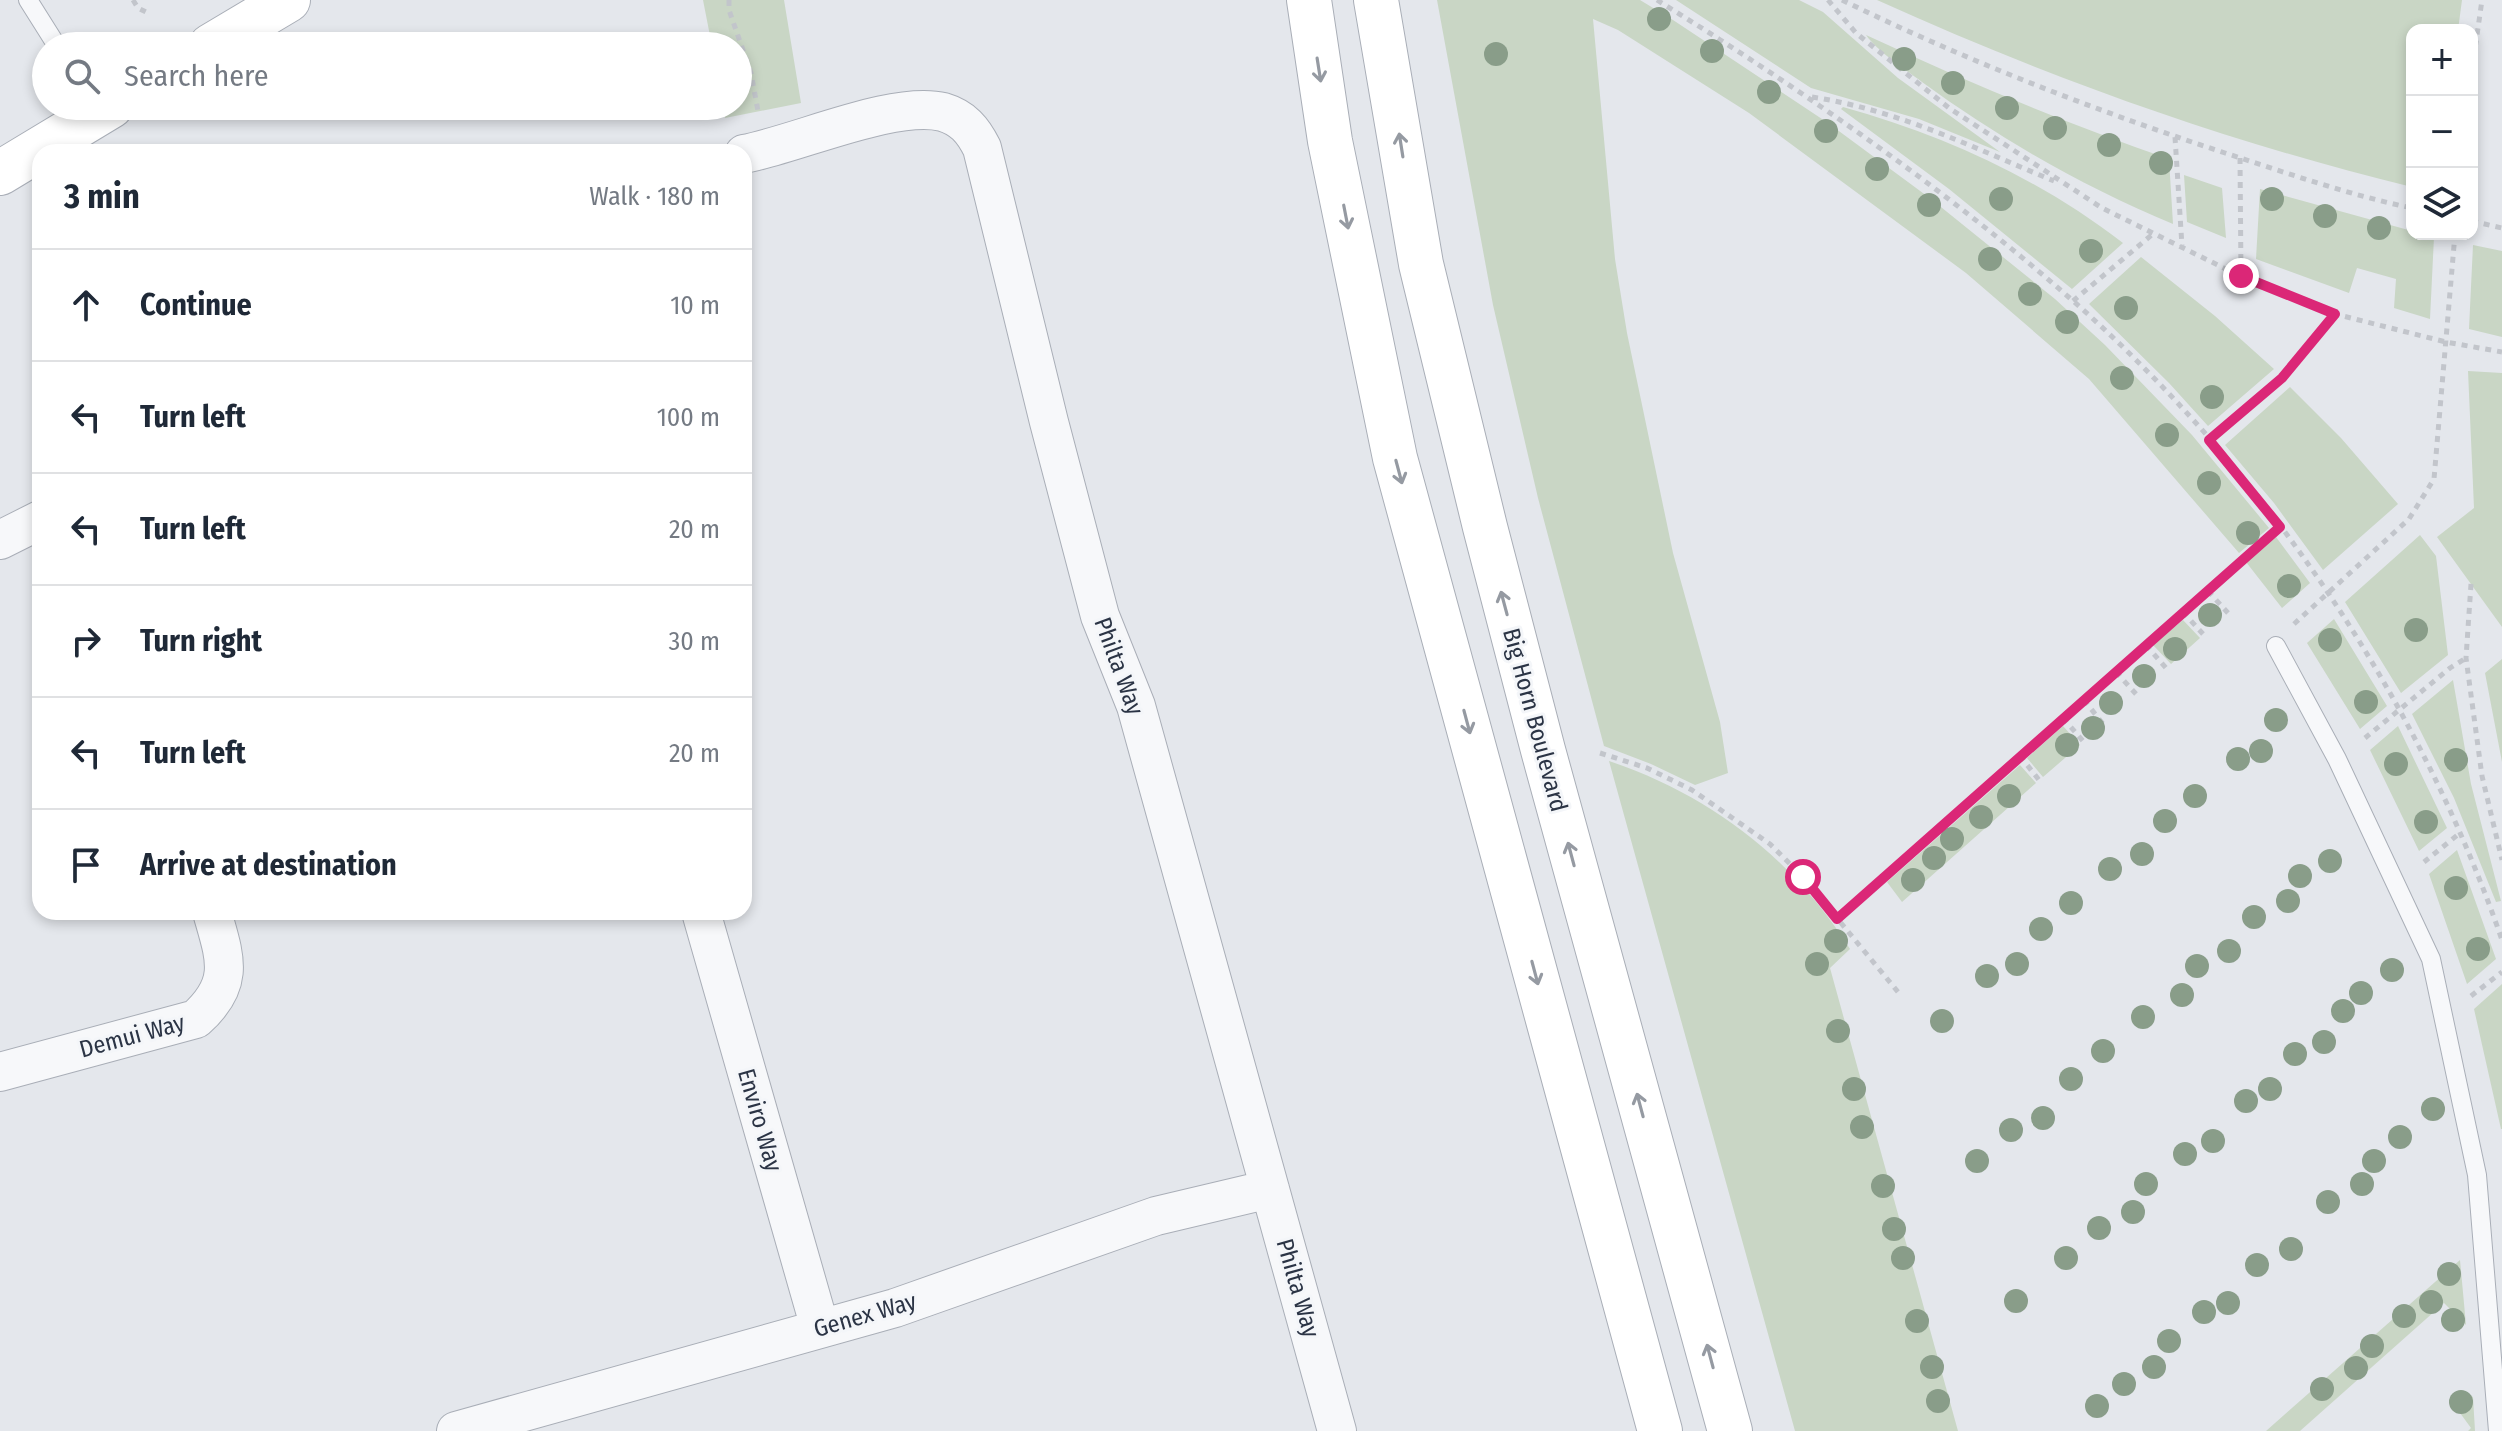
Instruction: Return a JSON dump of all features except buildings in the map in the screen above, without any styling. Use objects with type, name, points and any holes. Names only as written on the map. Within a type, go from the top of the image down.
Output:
[{"type":"main road","points":[[234,32],[288,0]]},
{"type":"main road","points":[[1309,0],[1330,141],[1395,458],[1660,1431]]},
{"type":"main road","name":"Big Horn Boulevard","points":[[1376,0],[1421,264],[1485,527],[1730,1431]]},
{"type":"main road","points":[[46,144],[83,120]]},
{"type":"main road","points":[[0,173],[32,153]]},
{"type":"street","name":"Philta Way","points":[[752,152],[902,112],[927,110],[945,113],[974,131],[989,172],[1049,422],[1100,616],[1136,706],[1337,1431]]},
{"type":"street","points":[[0,540],[32,524]]},
{"type":"street","name":"Demui Way","points":[[0,1072],[196,1019],[211,1006],[226,973],[225,952],[215,920]]},
{"type":"street","name":"Enviro Way","points":[[703,920],[820,1328]]},
{"type":"street","name":"Genex Way","points":[[456,1431],[949,1290],[1050,1251],[1156,1216],[1270,1189]]},
{"type":"lane","points":[[28,0],[48,32]]},
{"type":"lane","points":[[2276,646],[2337,759],[2431,959],[2477,1175],[2498,1431]]},
{"type":"path","points":[[133,0],[138,8],[146,12]]},
{"type":"path","points":[[729,0],[737,32]]},
{"type":"path","points":[[1657,0],[1807,96],[1926,183],[2073,301],[2209,440],[2328,591],[2371,659],[2460,833],[2502,940]]},
{"type":"path","points":[[1828,0],[1856,33],[1949,108],[2102,208],[2241,276],[2335,314],[2446,342],[2502,352]]},
{"type":"path","points":[[1842,0],[1978,64],[2071,101],[2240,158],[2406,206]]},
{"type":"path","points":[[2478,28],[2482,0]]},
{"type":"path","points":[[752,78],[760,117]]},
{"type":"path","points":[[1807,96],[1845,102],[1932,128],[2068,186]]},
{"type":"path","points":[[2175,136],[2182,247]]},
{"type":"path","points":[[2240,158],[2241,276]]},
{"type":"path","points":[[2478,222],[2502,228]]},
{"type":"path","points":[[2073,301],[2154,233]]},
{"type":"path","points":[[2294,624],[2409,519],[2434,479],[2454,240]]},
{"type":"path","points":[[2209,440],[2282,378],[2335,314]]},
{"type":"path","points":[[1837,919],[2280,527]]},
{"type":"path","points":[[2471,584],[2466,658],[2482,776],[2502,860]]},
{"type":"path","points":[[2208,591],[2228,613]]},
{"type":"path","points":[[2183,612],[2203,634]]},
{"type":"path","points":[[2146,645],[2166,668]]},
{"type":"path","points":[[2365,738],[2466,658]]},
{"type":"path","points":[[2116,672],[2136,694]]},
{"type":"path","points":[[2084,700],[2103,724]]},
{"type":"path","points":[[2063,718],[2083,741]]},
{"type":"path","points":[[1600,753],[1647,768],[1692,790],[1770,844],[1803,877],[1898,992]]},
{"type":"path","points":[[2020,756],[2039,780]]},
{"type":"path","points":[[2424,862],[2460,833]]},
{"type":"path","points":[[2471,996],[2502,972]]},
{"type":"green space","points":[[703,0],[784,0],[801,103],[752,113],[752,32],[709,32]]},
{"type":"green space","points":[[1437,0],[1640,0],[1673,20],[1828,123],[1931,199],[2055,299],[2105,345],[2192,435],[2269,528],[2239,553],[2089,379],[1966,273],[1749,113],[1618,30],[1593,19],[1615,259],[1627,333],[1673,553],[1720,722],[1728,773],[1695,785],[1604,746],[1538,498],[1493,305]]},
{"type":"green space","points":[[1676,0],[1799,0],[1823,12],[1898,78],[2000,152],[1919,119],[1811,88]]},
{"type":"green space","points":[[1877,0],[2462,0],[2459,24],[2406,24],[2406,185],[2207,129],[2073,82]]},
{"type":"green space","points":[[1866,35],[2016,101],[2169,159],[2173,224],[2075,178],[2012,142],[1922,82],[1884,54]]},
{"type":"green space","points":[[1843,107],[1954,145],[2025,179],[2123,243],[2072,289],[1949,189],[1841,109]]},
{"type":"green space","points":[[2184,175],[2222,188],[2226,238],[2187,222]]},
{"type":"green space","points":[[2260,189],[2406,229],[2406,240],[2434,240],[2430,319],[2394,308],[2396,279],[2357,268],[2349,293],[2256,259]]},
{"type":"green space","points":[[2473,245],[2502,251],[2502,337],[2469,329]]},
{"type":"green space","points":[[2141,257],[2215,316],[2274,369],[2208,426],[2089,304]]},
{"type":"green space","points":[[2468,371],[2502,373],[2502,627],[2437,537],[2474,508]]},
{"type":"green space","points":[[2290,387],[2341,438],[2398,504],[2323,570],[2274,503],[2225,445]]},
{"type":"green space","points":[[2420,535],[2436,556],[2448,655],[2401,693],[2345,602]]},
{"type":"green space","points":[[2276,537],[2310,583],[2282,608],[2246,562]]},
{"type":"green space","points":[[2334,619],[2387,706],[2360,729],[2307,643]]},
{"type":"green space","points":[[2183,620],[2200,638],[2171,664],[2153,645]]},
{"type":"green space","points":[[2502,659],[2502,762],[2485,673]]},
{"type":"green space","points":[[2453,680],[2471,784],[2501,901],[2496,902],[2454,798],[2412,714]]},
{"type":"green space","points":[[2063,726],[2080,745],[2043,777],[2027,758]]},
{"type":"green space","points":[[2398,726],[2447,828],[2419,851],[2370,750]]},
{"type":"green space","points":[[1609,761],[1681,792],[1715,811],[1746,834],[1802,886],[1850,949],[1830,968],[1958,1431],[1795,1431]]},
{"type":"green space","points":[[2020,765],[2036,783],[1902,902],[1887,882]]},
{"type":"green space","points":[[2457,850],[2496,959],[2467,984],[2429,874]]},
{"type":"green space","points":[[2502,984],[2502,1129],[2501,1129],[2474,1009]]},
{"type":"green space","points":[[2460,1260],[2466,1325],[2444,1303],[2300,1431],[2266,1431]]},
{"type":"green space","points":[[2464,1391],[2473,1397],[2475,1431],[2468,1431],[2471,1428],[2452,1402]]},
{"type":"route","points":[[1803,877],[1837,919],[2280,527],[2209,440],[2282,378],[2335,314],[2241,276]]}]
